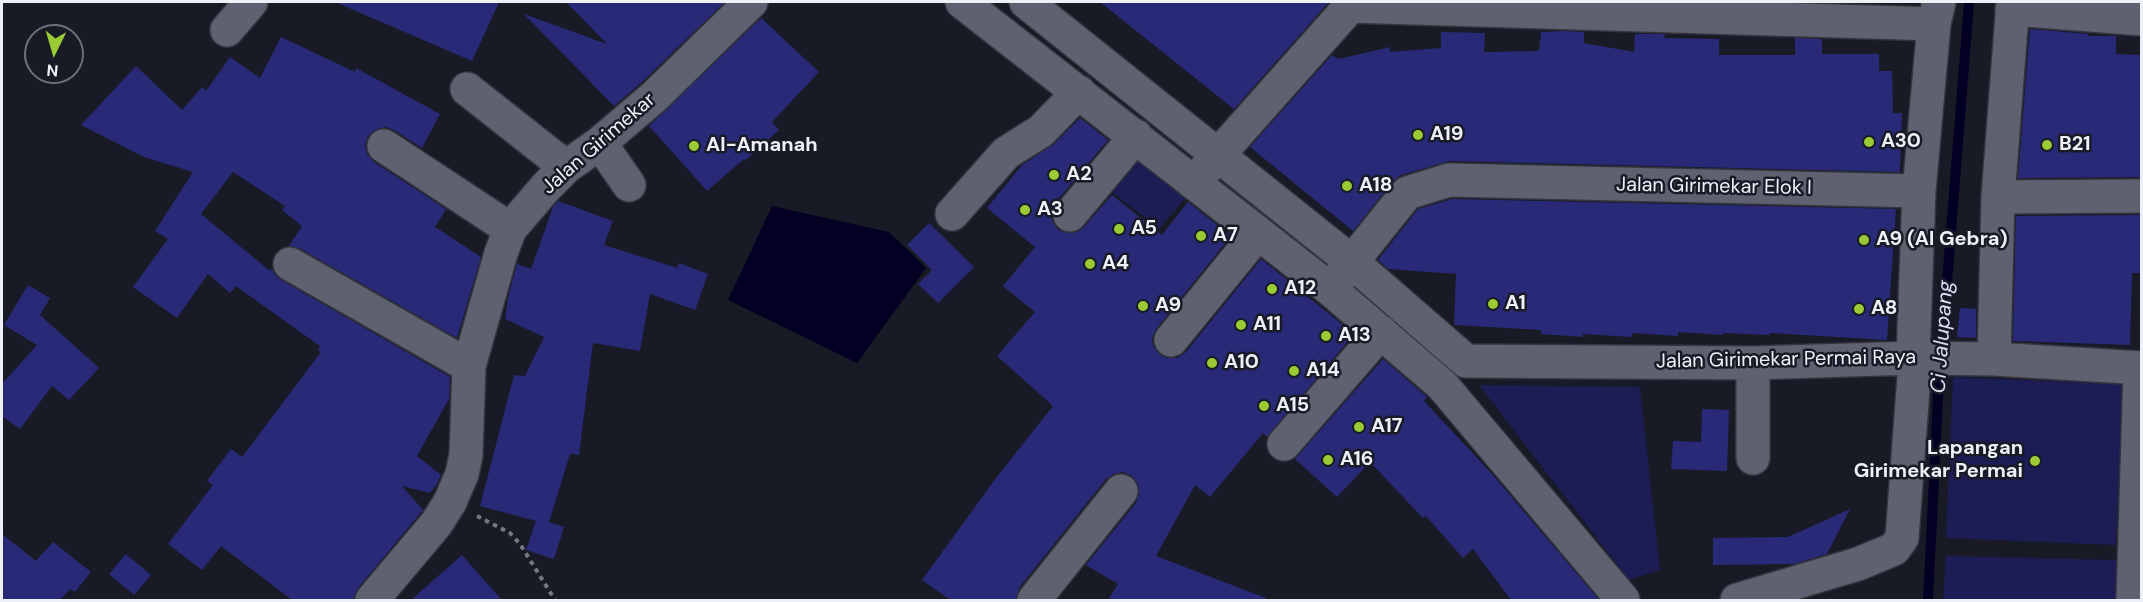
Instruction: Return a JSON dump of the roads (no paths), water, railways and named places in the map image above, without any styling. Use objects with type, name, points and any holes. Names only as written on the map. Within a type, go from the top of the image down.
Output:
[{"type":"street","points":[[227,30],[251,2]]},
{"type":"street","name":"Jalan Girimekar","points":[[372,600],[436,524],[450,502],[462,474],[466,455],[469,366],[510,229],[566,167],[600,143],[655,96],[751,2]]},
{"type":"street","points":[[962,2],[1330,289],[1452,395],[1623,600]]},
{"type":"street","points":[[1026,2],[1352,262],[1466,361],[1452,395]]},
{"type":"street","points":[[1194,182],[1348,3],[1937,13],[1919,191],[1918,358],[1914,376],[1902,537],[1894,549],[1858,564],[1737,600]]},
{"type":"street","points":[[1994,359],[1998,197],[2012,5],[2142,19]]},
{"type":"street","points":[[467,89],[566,167]]},
{"type":"street","points":[[952,213],[1006,153],[1041,131],[1079,92]]},
{"type":"street","points":[[1070,215],[1136,136]]},
{"type":"street","points":[[600,143],[629,185]]},
{"type":"street","points":[[384,146],[510,229]]},
{"type":"street","name":"Jalan Girimekar Elok I","points":[[1352,262],[1407,193],[1449,180],[1919,191]]},
{"type":"street","points":[[1998,197],[2142,196]]},
{"type":"street","points":[[1172,340],[1258,233]]},
{"type":"street","points":[[1330,289],[1352,262]]},
{"type":"street","points":[[291,264],[469,366]]},
{"type":"street","points":[[1284,444],[1381,332]]},
{"type":"street","name":"Jalan Girimekar Permai Raya","points":[[1466,361],[1753,363],[1959,358],[2141,368]]},
{"type":"street","points":[[1753,363],[1753,458]]},
{"type":"street","points":[[2133,600],[2141,368]]},
{"type":"street","points":[[1034,600],[1121,491]]},
{"type":"water","points":[[772,206],[889,232],[926,268],[857,363],[728,300]]},
{"type":"waterway","name":"Ci Jalupang","points":[[1928,600],[1938,397],[1969,2]]},
{"type":"place","name":"A19","points":[[1418,135]]},
{"type":"place","name":"A30","points":[[1869,142]]},
{"type":"place","name":"B21","points":[[2047,145]]},
{"type":"place","name":"Al-Amanah","points":[[694,146]]},
{"type":"place","name":"A2","points":[[1054,175]]},
{"type":"place","name":"A18","points":[[1347,186]]},
{"type":"place","name":"A3","points":[[1025,210]]},
{"type":"place","name":"A5","points":[[1119,229]]},
{"type":"place","name":"A7","points":[[1201,236]]},
{"type":"place","name":"A9 (Al Gebra)","points":[[1864,240]]},
{"type":"place","name":"A4","points":[[1090,264]]},
{"type":"place","name":"A12","points":[[1272,289]]},
{"type":"place","name":"A1","points":[[1493,304]]},
{"type":"place","name":"A9","points":[[1143,306]]},
{"type":"place","name":"A8","points":[[1859,309]]},
{"type":"place","name":"A11","points":[[1241,325]]},
{"type":"place","name":"A13","points":[[1326,336]]},
{"type":"place","name":"A10","points":[[1212,363]]},
{"type":"place","name":"A14","points":[[1294,371]]},
{"type":"place","name":"A15","points":[[1264,406]]},
{"type":"place","name":"A17","points":[[1359,427]]},
{"type":"place","name":"A16","points":[[1328,460]]},
{"type":"place","name":"Lapangan Girimekar Permai","points":[[2035,461]]}]
